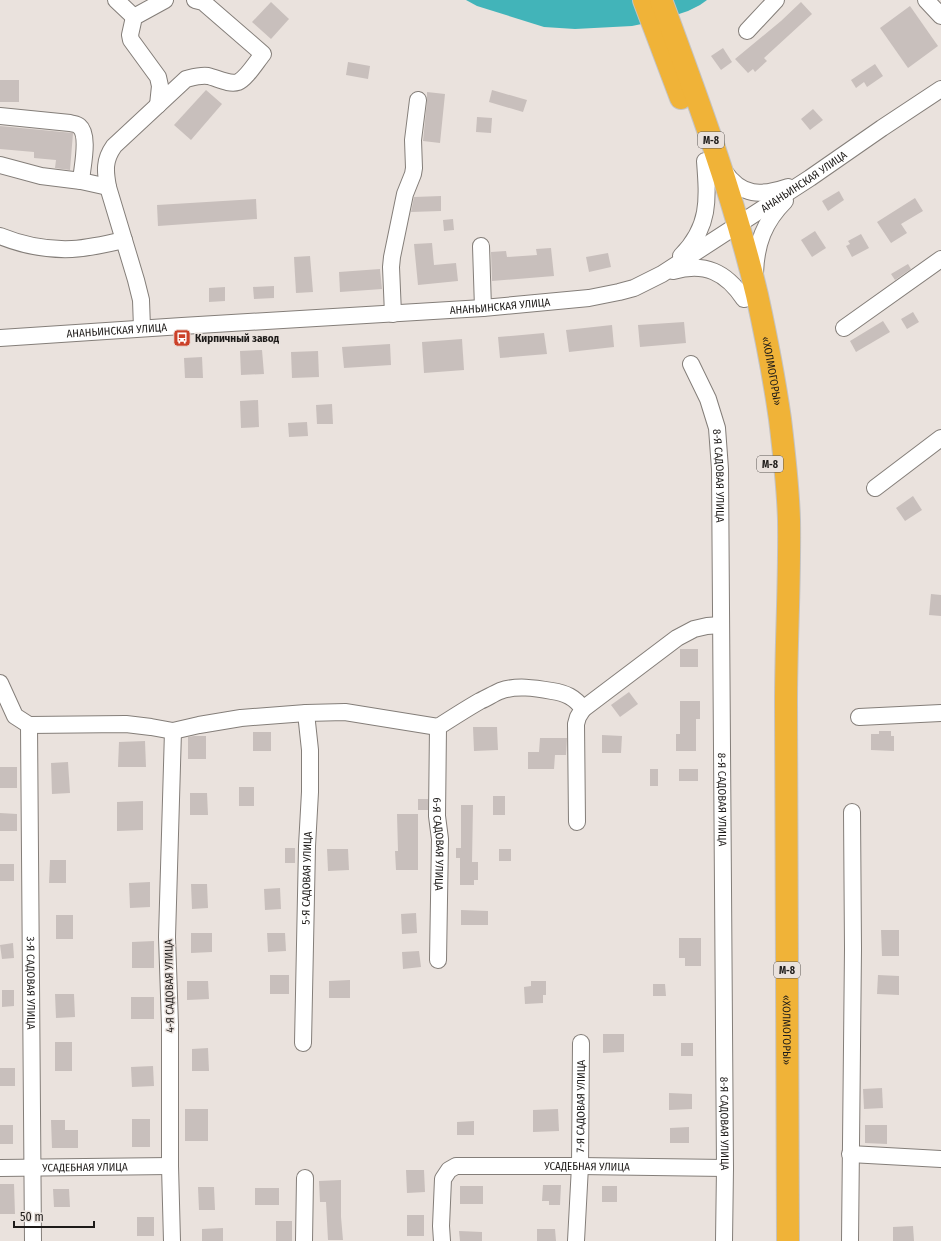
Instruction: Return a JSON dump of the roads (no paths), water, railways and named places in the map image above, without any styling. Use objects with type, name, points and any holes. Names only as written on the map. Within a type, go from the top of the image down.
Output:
[{"type":"highway","name":"М-8","points":[[644,0],[674,58]]},
{"type":"highway","name":"М-8","points":[[661,0],[674,58]]},
{"type":"highway","name":"«ХОЛМОГОРЫ»","points":[[674,58],[712,162],[732,228],[750,296],[776,516],[786,699],[788,1241]]},
{"type":"street","points":[[116,0],[134,17]]},
{"type":"street","points":[[158,105],[160,86],[158,77],[131,40],[130,35],[134,17],[165,0]]},
{"type":"street","points":[[142,328],[141,300],[108,187],[106,164],[109,154],[114,146],[186,79],[195,76],[207,76],[230,82],[238,82],[244,78],[263,54],[203,2],[194,0]]},
{"type":"street","points":[[747,31],[776,0]]},
{"type":"street","points":[[926,0],[941,16]]},
{"type":"street","name":"АНАНЬИНСКАЯ УЛИЦА","points":[[0,338],[483,308],[604,296],[634,288],[662,274],[806,180],[941,89]]},
{"type":"street","points":[[393,314],[392,257],[405,194],[414,168],[413,140],[418,100]]},
{"type":"street","points":[[0,116],[70,123],[79,126],[84,132],[85,140],[81,181]]},
{"type":"street","points":[[712,162],[732,182],[751,193],[774,192],[806,180]]},
{"type":"street","points":[[662,274],[694,242],[702,226],[712,162]]},
{"type":"street","points":[[0,165],[50,178],[81,181],[108,187]]},
{"type":"street","points":[[662,274],[692,267],[708,269],[726,278],[737,290],[750,296],[755,274],[759,242],[765,228],[776,210],[806,180]]},
{"type":"street","points":[[0,236],[44,248],[72,249],[93,247],[124,240]]},
{"type":"street","points":[[480,246],[483,308]]},
{"type":"street","points":[[844,328],[941,259]]},
{"type":"street","name":"8-Я САДОВАЯ УЛИЦА","points":[[691,364],[713,414],[719,443],[722,625],[725,1168],[724,1241]]},
{"type":"street","points":[[875,488],[941,438]]},
{"type":"street","points":[[577,822],[576,724],[583,709],[677,638],[707,626],[722,625]]},
{"type":"street","points":[[0,683],[16,716],[29,726],[126,724],[174,731],[226,720],[306,713],[345,712],[438,727],[460,712],[500,691],[516,688],[537,688],[555,691],[578,701],[583,709]]},
{"type":"street","name":"5-Я САДОВАЯ УЛИЦА","points":[[303,1043],[307,846],[310,792],[310,750],[306,713]]},
{"type":"street","points":[[859,717],[941,713]]},
{"type":"street","name":"3-Я САДОВАЯ УЛИЦА","points":[[29,726],[33,1241]]},
{"type":"street","name":"6-Я САДОВАЯ УЛИЦА","points":[[438,727],[437,816],[440,839],[438,960]]},
{"type":"street","name":"4-Я САДОВАЯ УЛИЦА","points":[[172,1241],[170,1166],[170,1025],[167,937],[174,731]]},
{"type":"street","points":[[850,1241],[853,950],[852,812]]},
{"type":"street","name":"7-Я САДОВАЯ УЛИЦА","points":[[576,1241],[580,1166],[580,1043]]},
{"type":"street","points":[[850,1154],[941,1159]]},
{"type":"street","name":"УСАДЕБНАЯ УЛИЦА","points":[[0,1168],[170,1166]]},
{"type":"street","name":"УСАДЕБНАЯ УЛИЦА","points":[[442,1241],[441,1226],[443,1179],[449,1170],[456,1166],[725,1168]]},
{"type":"street","points":[[304,1241],[305,1178]]},
{"type":"water","points":[[466,0],[707,0],[688,11],[661,20],[632,26],[575,29],[544,27],[477,6]]},
{"type":"place","name":"Кирпичный завод","points":[[182,338]]}]
